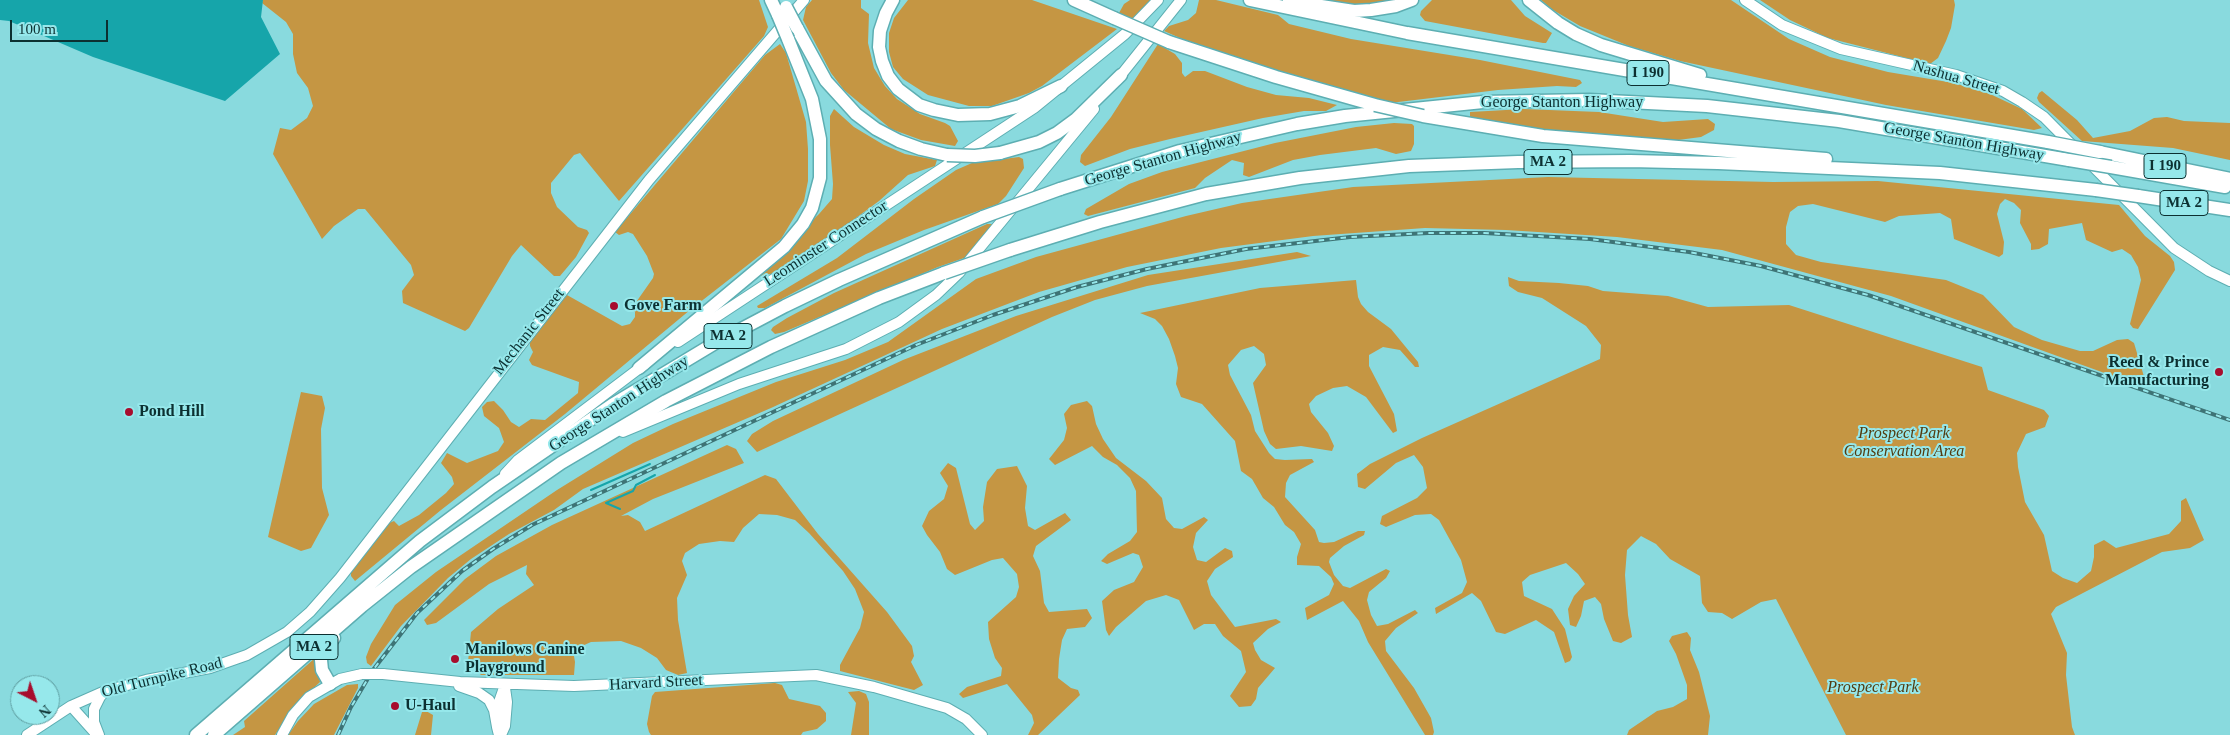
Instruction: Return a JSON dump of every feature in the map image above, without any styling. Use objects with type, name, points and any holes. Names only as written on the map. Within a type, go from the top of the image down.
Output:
[{"type":"highway","points":[[771,0],[782,7],[797,28],[826,81],[839,98],[861,118],[899,141],[921,149],[947,155],[975,156],[1000,153],[1039,142],[1064,128],[1121,75]]},
{"type":"highway","points":[[893,0],[884,18],[880,32],[879,47],[882,62],[894,85],[906,97],[919,105],[950,114],[990,114],[1020,106],[1061,86]]},
{"type":"highway","points":[[1062,0],[1097,10]]},
{"type":"highway","points":[[1074,0],[1169,42],[1276,77],[1375,105],[1423,116],[1542,136],[1850,161],[1940,173]]},
{"type":"highway","name":"I 190","points":[[1250,0],[1407,33],[2048,142],[2230,180]]},
{"type":"highway","points":[[1279,0],[1354,11],[1387,8],[1412,0]]},
{"type":"highway","points":[[1529,0],[1558,23],[1601,44],[1772,95]]},
{"type":"highway","points":[[639,368],[784,246],[803,224],[812,208],[820,172],[819,134],[812,99],[788,39],[782,7]]},
{"type":"highway","name":"George Stanton Highway","points":[[196,735],[420,542],[492,487],[612,405],[715,343],[839,280],[983,217],[1060,189],[1180,150],[1297,124],[1355,115],[1491,102],[1639,102],[1779,113],[1839,121],[2230,187]]},
{"type":"highway","name":"George Stanton Highway","points":[[214,735],[387,586],[497,506],[561,463],[666,400],[771,346],[879,298],[944,273],[1100,222],[1206,194],[1300,178],[1400,167],[1518,162],[1630,161],[1940,173],[2096,190],[2230,210]]},
{"type":"highway","points":[[330,684],[321,665],[324,649],[387,586]]},
{"type":"main road","name":"Mechanic Street","points":[[247,655],[274,640],[298,623],[330,590],[649,180],[804,0]]},
{"type":"main road","name":"Leominster Connector","points":[[492,487],[518,460],[639,368],[1034,108],[1125,34],[1158,0]]},
{"type":"main road","points":[[561,463],[691,402],[739,384],[846,349],[899,322],[936,294],[962,269],[1181,0]]},
{"type":"main road","name":"Nashua Street","points":[[1745,0],[1782,25],[1834,46],[1956,75],[2004,92],[2022,102],[2044,118],[2174,248],[2209,271],[2230,280]]},
{"type":"main road","name":"Old Turnpike Road","points":[[27,735],[70,706],[105,691],[146,680],[210,668],[247,655]]},
{"type":"main road","name":"Harvard Street","points":[[282,735],[301,706],[330,684],[362,674],[383,674],[505,685],[607,686],[816,675],[881,689],[947,708],[966,719],[982,735]]},
{"type":"main road","points":[[441,680],[486,697],[493,707],[499,732]]},
{"type":"main road","points":[[499,732],[505,726],[507,702],[505,685]]},
{"type":"main road","points":[[98,735],[94,722],[94,709],[105,691]]},
{"type":"main road","points":[[70,706],[98,735]]},
{"type":"green space","points":[[263,0],[759,0],[768,27],[764,36],[619,201],[580,153],[574,155],[551,183],[551,193],[557,207],[578,227],[587,230],[589,233],[576,257],[560,276],[554,276],[521,245],[512,256],[469,328],[465,331],[403,303],[402,291],[414,275],[411,265],[365,209],[358,209],[334,226],[322,239],[273,154],[280,128],[291,130],[307,118],[313,106],[308,88],[297,73],[293,54],[293,34],[286,22],[262,3]]},
{"type":"green space","points":[[812,0],[861,0],[861,8],[869,14],[868,43],[874,68],[885,86],[897,99],[920,114],[950,126],[958,141],[955,146],[921,140],[891,129],[844,90],[831,73],[803,20],[806,7]]},
{"type":"green space","points":[[908,0],[1032,0],[1117,29],[1042,86],[1029,93],[992,106],[969,106],[928,95],[903,79],[893,67],[889,52],[889,33],[894,18]]},
{"type":"green space","points":[[1130,0],[1152,0],[1132,19],[1119,13],[1124,4]]},
{"type":"green space","points":[[1199,0],[1216,0],[1278,15],[1289,24],[1351,39],[1480,60],[1580,80],[1582,83],[1576,87],[1557,86],[1498,90],[1390,103],[1333,90],[1205,49],[1164,31],[1169,26],[1188,20],[1196,13]]},
{"type":"green space","points":[[1299,0],[1391,0],[1369,6]]},
{"type":"green space","points":[[1432,0],[1511,0],[1525,16],[1552,33],[1546,43],[1543,43],[1425,21],[1420,15],[1421,11]]},
{"type":"green space","points":[[1541,0],[1731,0],[1789,39],[1830,57],[1888,72],[1954,83],[1990,94],[2022,109],[2042,128],[2034,130],[1886,105],[1680,61],[1629,46],[1580,26],[1553,10]]},
{"type":"green space","points":[[1760,0],[1954,0],[1955,5],[1951,28],[1946,41],[1938,58],[1930,64],[1828,38],[1790,20]]},
{"type":"green space","points":[[780,44],[786,53],[806,122],[808,149],[808,181],[804,201],[781,239],[690,310],[565,414],[441,510],[355,581],[351,576],[351,572],[387,524],[394,521],[399,526],[419,515],[454,484],[452,477],[441,463],[447,453],[467,463],[498,451],[504,442],[499,428],[484,416],[482,407],[487,402],[494,401],[511,422],[519,427],[531,419],[545,420],[578,393],[579,382],[532,365],[529,360],[533,352],[530,341],[567,295],[622,326],[630,324],[635,317],[635,312],[632,308],[654,274],[647,256],[633,234],[628,232],[619,235],[615,232],[765,55]]},
{"type":"green space","points":[[1158,44],[1175,54],[1182,63],[1182,73],[1185,77],[1193,71],[1205,71],[1247,87],[1276,95],[1309,98],[1337,105],[1326,111],[1304,111],[1263,118],[1170,139],[1130,149],[1085,166],[1080,162],[1081,155],[1111,117]]},
{"type":"green space","points":[[2042,91],[2077,120],[2093,138],[2130,131],[2154,118],[2167,117],[2184,121],[2230,123],[2230,160],[2173,148],[2082,141],[2039,102],[2037,98]]},
{"type":"green space","points":[[834,109],[854,127],[884,145],[905,154],[937,160],[935,166],[908,175],[879,201],[845,226],[775,273],[761,276],[760,272],[832,199],[830,116]]},
{"type":"green space","points":[[1524,109],[1599,112],[1663,122],[1708,119],[1715,124],[1714,130],[1701,137],[1663,142],[1572,136],[1472,120],[1470,117],[1470,112]]},
{"type":"green space","points":[[1394,123],[1412,124],[1414,126],[1414,144],[1411,151],[1396,154],[1376,148],[1320,155],[1293,160],[1249,177],[1243,175],[1244,163],[1232,160],[1205,178],[1195,188],[1088,216],[1084,214],[1086,209],[1129,184],[1162,172],[1275,143],[1356,127]]},
{"type":"green space","points":[[1019,157],[1023,159],[1024,168],[1006,196],[998,204],[924,230],[866,254],[765,308],[758,308],[757,306],[837,258],[914,199],[956,170],[972,163]]},
{"type":"green space","points":[[1548,177],[1773,182],[1878,181],[2119,205],[2145,236],[2170,256],[2174,262],[2175,270],[2138,329],[2133,328],[2130,324],[2141,280],[2138,267],[2131,255],[2122,249],[2112,252],[2086,240],[2082,223],[2049,229],[2048,244],[2039,249],[2031,250],[2031,244],[2020,223],[2021,210],[2014,203],[2005,199],[2000,204],[1997,214],[2004,242],[2003,254],[1999,257],[1954,239],[1951,219],[1940,213],[1899,216],[1885,222],[1813,204],[1798,206],[1790,212],[1786,227],[1786,244],[1796,255],[1821,262],[1946,280],[1983,295],[2014,327],[2042,340],[2080,351],[2093,351],[2117,340],[2128,339],[2134,343],[2145,380],[2135,384],[1891,296],[1722,250],[1617,237],[1506,230],[1425,228],[1313,236],[1221,248],[1127,267],[1039,292],[942,329],[771,408],[583,489],[554,510],[509,534],[471,559],[448,578],[401,626],[371,666],[367,663],[366,657],[371,644],[395,605],[436,572],[557,490],[633,443],[673,424],[776,382],[845,360],[888,342],[976,279],[1036,257],[1186,216],[1242,203],[1353,187]]},
{"type":"green space","points":[[987,224],[992,224],[994,227],[967,257],[938,267],[784,332],[775,334],[771,330],[787,318],[834,293]]},
{"type":"green space","points":[[1297,252],[1311,256],[1147,286],[1095,300],[1052,317],[757,452],[747,441],[752,434],[773,421],[903,360],[1016,316],[1148,275]]},
{"type":"green space","points":[[1508,277],[1519,281],[1588,286],[1603,291],[1668,296],[1708,307],[1789,305],[1982,367],[1988,390],[2044,410],[2049,416],[2045,427],[2026,434],[2017,453],[2018,467],[2025,502],[2044,535],[2052,571],[2063,578],[2077,583],[2091,571],[2094,545],[2104,540],[2116,548],[2169,534],[2181,521],[2181,501],[2186,498],[2204,540],[2190,548],[2162,552],[2056,607],[2051,614],[2067,653],[2066,675],[2072,727],[2075,735],[1846,735],[1776,599],[1761,602],[1732,619],[1722,613],[1708,612],[1702,603],[1700,576],[1670,559],[1656,544],[1641,536],[1627,550],[1625,575],[1628,615],[1632,637],[1621,643],[1613,641],[1604,619],[1601,604],[1595,597],[1584,601],[1581,616],[1576,627],[1570,625],[1568,609],[1574,596],[1585,584],[1578,574],[1566,563],[1530,575],[1522,582],[1524,596],[1552,609],[1565,629],[1572,657],[1570,661],[1565,663],[1554,632],[1536,620],[1505,634],[1496,632],[1481,601],[1472,593],[1436,614],[1435,608],[1462,593],[1467,582],[1461,560],[1439,520],[1431,514],[1415,515],[1386,527],[1380,524],[1382,516],[1417,498],[1427,488],[1423,467],[1414,455],[1396,463],[1365,489],[1358,487],[1357,474],[1370,464],[1422,438],[1600,359],[1601,345],[1586,326],[1542,298],[1518,292],[1509,286]]},
{"type":"green space","points":[[1356,280],[1358,297],[1361,304],[1368,312],[1391,329],[1418,362],[1419,367],[1415,367],[1400,350],[1383,347],[1369,355],[1369,366],[1394,414],[1397,431],[1393,433],[1366,397],[1347,386],[1333,388],[1316,396],[1309,404],[1311,412],[1328,433],[1334,446],[1332,451],[1301,446],[1276,449],[1270,444],[1264,431],[1253,383],[1266,365],[1264,354],[1254,346],[1241,350],[1228,365],[1230,375],[1251,415],[1255,431],[1269,453],[1275,459],[1312,459],[1314,462],[1290,475],[1286,483],[1285,497],[1315,530],[1319,542],[1334,542],[1358,531],[1365,531],[1364,535],[1344,546],[1330,558],[1329,562],[1334,575],[1343,586],[1350,588],[1386,569],[1390,571],[1386,578],[1369,592],[1367,600],[1371,615],[1377,626],[1388,624],[1415,610],[1418,613],[1396,628],[1385,641],[1386,651],[1414,688],[1431,718],[1433,735],[1425,735],[1368,642],[1359,621],[1343,601],[1307,620],[1305,608],[1329,595],[1334,584],[1331,577],[1319,566],[1297,565],[1301,544],[1294,532],[1285,525],[1274,507],[1263,498],[1252,479],[1241,471],[1235,441],[1202,404],[1181,397],[1176,384],[1178,368],[1169,339],[1162,326],[1155,319],[1140,313],[1260,288]]},
{"type":"green space","points":[[301,392],[322,396],[325,408],[321,429],[322,488],[329,515],[311,548],[301,551],[268,537]]},
{"type":"green space","points":[[1087,401],[1092,406],[1096,424],[1103,439],[1116,458],[1146,481],[1162,498],[1166,519],[1174,528],[1182,529],[1204,517],[1208,520],[1196,533],[1193,547],[1197,560],[1206,562],[1225,548],[1232,551],[1233,557],[1215,569],[1207,581],[1211,595],[1235,627],[1276,619],[1281,622],[1268,629],[1253,643],[1261,660],[1275,668],[1258,688],[1256,699],[1251,706],[1239,707],[1230,696],[1246,672],[1241,651],[1223,636],[1215,624],[1204,624],[1194,630],[1179,600],[1166,595],[1146,601],[1116,627],[1109,636],[1106,630],[1102,601],[1114,590],[1134,582],[1143,567],[1139,555],[1133,553],[1107,564],[1101,561],[1108,554],[1130,541],[1137,532],[1136,491],[1130,478],[1117,465],[1103,457],[1092,446],[1055,465],[1049,459],[1064,440],[1067,428],[1064,414],[1071,405]]},
{"type":"green space","points":[[727,445],[736,449],[744,463],[653,499],[621,516],[628,515],[640,522],[645,531],[765,475],[776,479],[818,534],[887,612],[912,646],[914,656],[911,662],[923,685],[914,690],[840,671],[840,665],[860,628],[864,612],[855,589],[843,571],[809,533],[795,520],[777,515],[759,514],[743,528],[734,542],[720,541],[699,544],[685,553],[682,561],[687,575],[677,598],[678,620],[687,673],[678,675],[666,670],[657,658],[641,648],[621,641],[591,642],[573,650],[575,662],[574,675],[481,675],[468,662],[471,632],[498,609],[534,585],[526,574],[527,565],[489,584],[436,623],[427,625],[424,620],[465,579],[496,556],[552,525]]},
{"type":"green space","points":[[948,463],[956,468],[970,524],[975,530],[984,521],[983,507],[987,482],[997,469],[1017,466],[1027,486],[1025,508],[1028,526],[1035,530],[1065,513],[1071,520],[1036,546],[1033,556],[1040,571],[1044,603],[1049,612],[1087,609],[1092,618],[1085,627],[1067,629],[1062,640],[1059,659],[1058,678],[1071,688],[1078,690],[1080,695],[1038,735],[1028,735],[1034,723],[1032,715],[1007,684],[963,698],[959,694],[967,687],[1001,676],[1002,668],[995,658],[989,639],[988,622],[1016,597],[1019,587],[1017,574],[1003,558],[992,560],[955,575],[947,569],[940,552],[927,535],[922,526],[929,511],[944,499],[948,486],[940,473]]},
{"type":"green space","points":[[1687,632],[1691,638],[1690,650],[1699,672],[1710,716],[1708,735],[1627,735],[1629,730],[1657,711],[1673,707],[1687,699],[1687,685],[1676,654],[1669,641],[1672,636]]},
{"type":"green space","points":[[315,658],[317,660],[320,682],[293,708],[275,735],[233,735],[245,727],[244,721]]},
{"type":"green space","points":[[775,683],[782,685],[789,699],[820,706],[826,713],[826,721],[817,729],[803,732],[801,735],[651,735],[649,732],[647,724],[652,696],[655,692]]},
{"type":"green space","points":[[358,684],[358,688],[334,735],[288,735],[314,704],[347,685]]},
{"type":"green space","points":[[859,691],[866,694],[869,702],[869,735],[851,735],[856,703],[848,692]]},
{"type":"green space","points":[[426,711],[433,715],[431,735],[415,735],[422,712]]},
{"type":"water","points":[[0,0],[263,0],[261,17],[280,54],[225,101],[93,57],[9,21],[0,20]]},
{"type":"waterway","points":[[591,490],[650,464]]},
{"type":"waterway","points":[[620,509],[606,503],[633,491],[636,485],[655,475]]},
{"type":"railway","points":[[338,735],[351,707],[373,670],[417,613],[462,571],[532,525],[916,345],[993,315],[1077,287],[1147,269],[1246,249],[1350,237],[1428,233],[1484,233],[1590,239],[1689,252],[1761,266],[1868,295],[2230,420]]},
{"type":"place","name":"Gove Farm","points":[[614,306]]},
{"type":"place","name":"Reed & Prince Manufacturing","points":[[2219,372]]},
{"type":"place","name":"Pond Hill","points":[[129,412]]},
{"type":"place","name":"Manilows Canine Playground","points":[[455,659]]},
{"type":"place","name":"U-Haul","points":[[395,706]]},
{"type":"park label","name":"Prospect Park Conservation Area","points":[[1904,443]]},
{"type":"park label","name":"Prospect Park","points":[[1873,688]]}]
